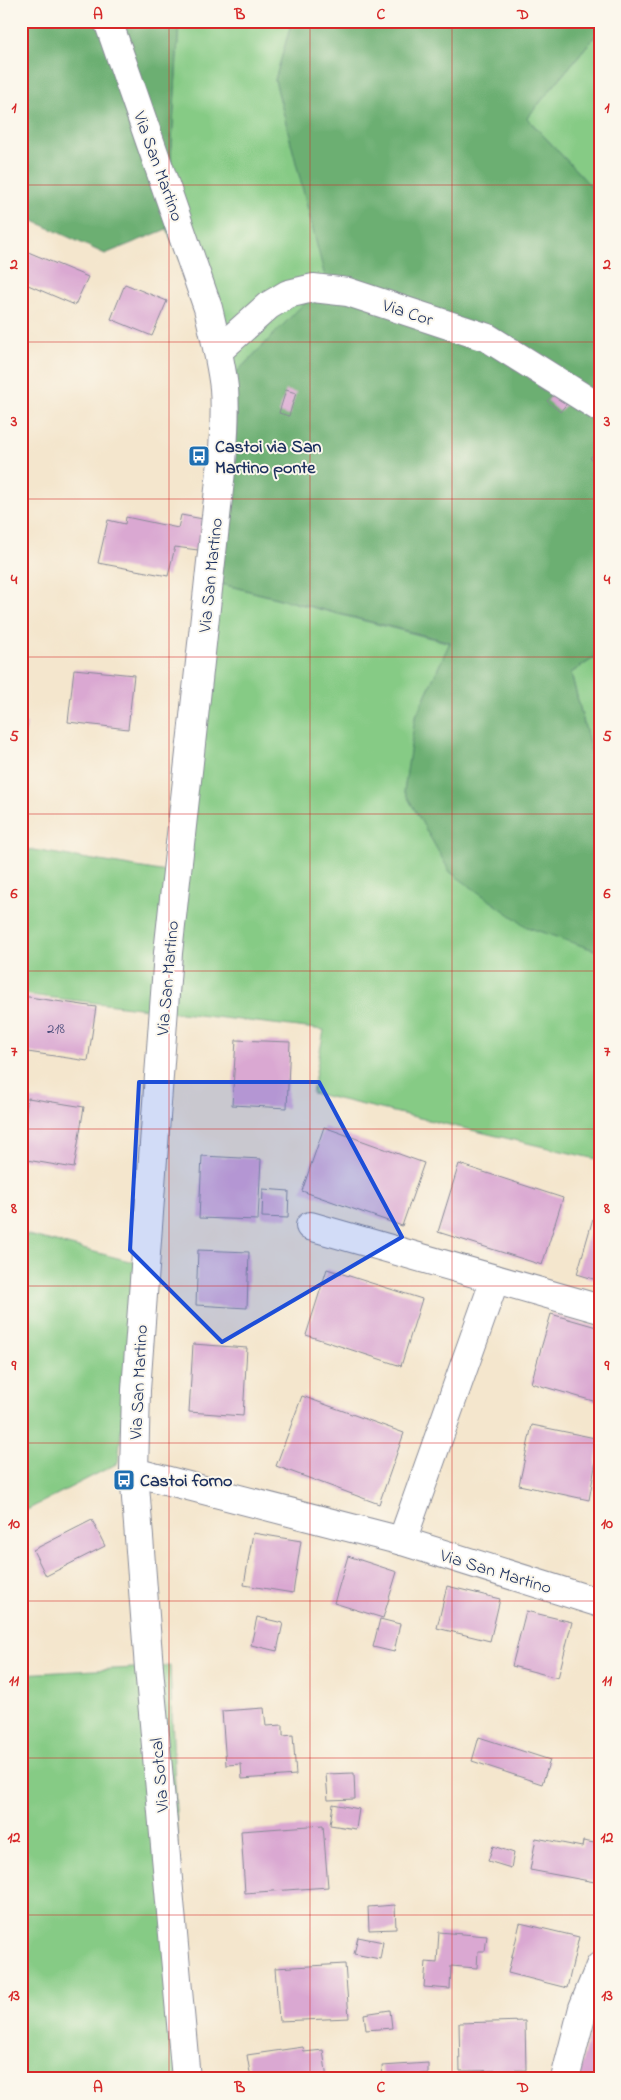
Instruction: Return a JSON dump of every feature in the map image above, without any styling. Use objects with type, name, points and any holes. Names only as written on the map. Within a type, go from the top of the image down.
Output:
[{"type":"street","name":"Via San Martino","points":[[108,21],[208,308],[224,388],[225,426],[168,953],[136,1380],[134,1472],[402,1541],[600,1603]]},
{"type":"street","name":"Via Cor","points":[[218,351],[268,306],[288,294],[313,288],[348,292],[488,338],[600,408]]},
{"type":"street","points":[[310,1226],[600,1309]]},
{"type":"street","points":[[402,1541],[495,1280]]},
{"type":"street","name":"Via Sotcal","points":[[134,1472],[149,1668],[186,2079]]},
{"type":"street","points":[[566,2079],[583,2008],[600,1966]]},
{"type":"highlighted area","points":[[139,1082],[319,1082],[402,1237],[222,1342],[130,1250]]},
{"type":"green space","points":[[26,21],[179,21],[167,229],[105,254],[21,215],[21,25],[26,24]]},
{"type":"green space","points":[[179,21],[292,21],[275,80],[327,281],[230,379],[167,229]]},
{"type":"green space","points":[[292,21],[600,21],[600,30],[527,118],[600,196],[600,654],[571,673],[600,786],[600,952],[527,927],[450,872],[404,791],[415,718],[450,642],[218,583],[230,379],[326,281],[275,80]]},
{"type":"green space","points":[[600,30],[600,196],[527,118]]},
{"type":"green space","points":[[218,583],[450,643],[415,718],[600,952],[600,1160],[312,1093],[324,1030],[21,994],[21,848],[185,875]]},
{"type":"green space","points":[[600,654],[600,786],[571,673]]},
{"type":"green space","points":[[21,1233],[137,1263],[118,1463],[21,1513]]},
{"type":"green space","points":[[170,1666],[187,2079],[21,2079],[21,1674]]},
{"type":"building","points":[[21,249],[88,277],[75,305],[21,282]]},
{"type":"building","points":[[125,284],[167,301],[152,336],[111,319]]},
{"type":"building","points":[[286,390],[296,393],[289,416],[279,413]]},
{"type":"building","points":[[557,390],[569,401],[560,412],[547,401]]},
{"type":"building","points":[[600,447],[600,468],[590,458]]},
{"type":"building","points":[[181,515],[203,519],[198,550],[175,547],[168,576],[98,563],[108,520],[125,524],[126,517],[178,528]]},
{"type":"building","points":[[74,669],[134,675],[128,729],[68,722]]},
{"type":"building","points":[[21,723],[27,724],[22,752],[21,752]]},
{"type":"building","points":[[22,996],[96,1007],[88,1061],[21,1051]]},
{"type":"building","points":[[236,1040],[290,1042],[287,1108],[232,1105]]},
{"type":"building","points":[[28,1098],[84,1107],[74,1168],[21,1159],[21,1137]]},
{"type":"building","points":[[324,1127],[424,1163],[402,1226],[302,1191]]},
{"type":"building","points":[[202,1156],[261,1159],[258,1220],[199,1218]]},
{"type":"building","points":[[459,1164],[563,1198],[542,1265],[438,1232]]},
{"type":"building","points":[[263,1189],[289,1191],[288,1218],[262,1217]]},
{"type":"building","points":[[594,1215],[600,1217],[600,1281],[577,1274]]},
{"type":"building","points":[[198,1250],[249,1252],[247,1308],[196,1305]]},
{"type":"building","points":[[327,1269],[422,1299],[401,1366],[306,1335]]},
{"type":"building","points":[[551,1314],[600,1328],[600,1403],[531,1383]]},
{"type":"building","points":[[193,1344],[247,1348],[243,1416],[189,1412]]},
{"type":"building","points":[[302,1396],[404,1433],[379,1504],[276,1466]]},
{"type":"building","points":[[532,1425],[600,1439],[589,1500],[519,1485]]},
{"type":"building","points":[[92,1520],[105,1546],[46,1576],[33,1550]]},
{"type":"building","points":[[253,1533],[301,1541],[293,1593],[244,1585]]},
{"type":"building","points":[[348,1556],[397,1572],[383,1618],[334,1603]]},
{"type":"building","points":[[447,1586],[500,1599],[490,1641],[437,1628]]},
{"type":"building","points":[[526,1611],[572,1622],[558,1678],[512,1666]]},
{"type":"building","points":[[257,1617],[283,1623],[277,1651],[251,1645]]},
{"type":"building","points":[[380,1619],[400,1624],[394,1652],[373,1647]]},
{"type":"building","points":[[264,1708],[266,1726],[283,1725],[283,1736],[293,1735],[296,1775],[242,1779],[241,1764],[226,1765],[222,1711]]},
{"type":"building","points":[[479,1737],[550,1760],[542,1784],[472,1761]]},
{"type":"building","points":[[354,1773],[355,1799],[328,1800],[326,1774]]},
{"type":"building","points":[[333,1804],[359,1809],[356,1829],[330,1825]]},
{"type":"building","points":[[323,1825],[328,1887],[245,1893],[241,1831]]},
{"type":"building","points":[[536,1838],[582,1847],[583,1841],[600,1844],[600,1883],[530,1870]]},
{"type":"building","points":[[493,1846],[514,1853],[511,1868],[488,1861]]},
{"type":"building","points":[[395,1905],[396,1929],[369,1930],[368,1907]]},
{"type":"building","points":[[520,1923],[579,1937],[567,1988],[508,1973]]},
{"type":"building","points":[[439,1932],[487,1936],[485,1951],[478,1951],[477,1968],[451,1966],[450,1989],[424,1987],[426,1962],[437,1963]]},
{"type":"building","points":[[358,1937],[383,1942],[380,1959],[354,1954]]},
{"type":"building","points":[[345,1964],[349,2018],[279,2021],[275,1968]]},
{"type":"building","points":[[390,2010],[392,2028],[366,2030],[364,2014]]},
{"type":"building","points":[[594,2017],[600,2019],[600,2079],[577,2079]]},
{"type":"building","points":[[525,2021],[526,2070],[460,2071],[459,2023]]},
{"type":"building","points":[[303,2047],[304,2052],[323,2050],[327,2079],[251,2079],[247,2055]]},
{"type":"building","points":[[428,2063],[428,2073],[412,2075],[412,2079],[383,2079],[382,2066]]},
{"type":"place","name":"Castoi via San Martino ponte","points":[[199,456]]},
{"type":"place","name":"Castoi forno","points":[[124,1480]]}]
